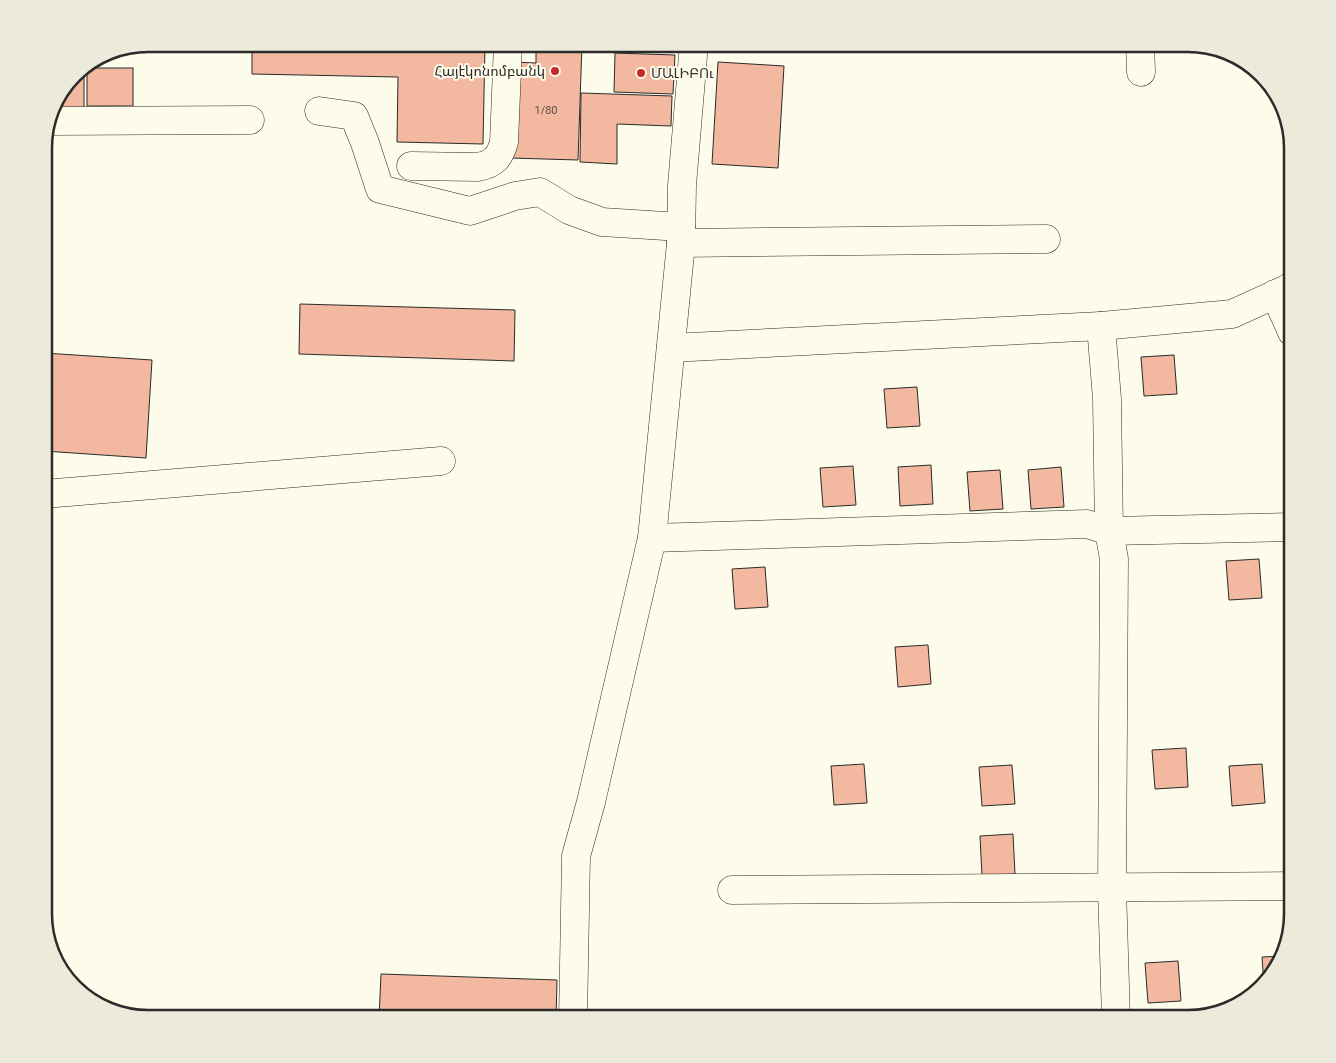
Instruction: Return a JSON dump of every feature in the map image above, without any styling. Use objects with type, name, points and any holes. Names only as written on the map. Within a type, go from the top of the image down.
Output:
[{"type":"street","points":[[573,1010],[576,856],[591,802],[652,538],[681,235],[682,185],[693,52]]},
{"type":"street","points":[[1140,52],[1141,72]]},
{"type":"street","points":[[411,166],[478,167],[486,166],[499,157],[504,142],[508,53]]},
{"type":"street","points":[[319,111],[354,116],[380,189],[470,211],[515,196],[540,192],[569,210],[602,222],[681,235],[1046,239]]},
{"type":"street","points":[[57,121],[250,120]]},
{"type":"street","points":[[671,348],[1101,326],[1232,314],[1284,290]]},
{"type":"street","points":[[1101,326],[1107,399],[1109,531],[1114,559],[1112,888],[1116,1010]]},
{"type":"street","points":[[53,493],[441,461]]},
{"type":"street","points":[[652,538],[1087,524],[1109,531],[1284,527]]},
{"type":"street","points":[[732,890],[1284,886]]},
{"type":"building","points":[[252,53],[485,53],[483,144],[397,142],[398,77],[252,74]]},
{"type":"building","points":[[536,53],[582,53],[578,160],[510,158],[513,62],[536,63]]},
{"type":"building","points":[[615,53],[675,55],[673,94],[614,92]]},
{"type":"building","points":[[718,62],[784,66],[778,168],[712,164]]},
{"type":"building","points":[[96,68],[133,68],[133,106],[87,106],[87,74]]},
{"type":"building","points":[[84,77],[84,112],[60,112],[65,100]]},
{"type":"building","points":[[581,93],[672,96],[671,126],[617,124],[617,164],[580,162]]},
{"type":"building","points":[[300,304],[515,310],[514,361],[299,354]]},
{"type":"building","points":[[53,354],[152,360],[146,458],[53,452]]},
{"type":"building","points":[[1174,355],[1177,394],[1144,396],[1141,357]]},
{"type":"building","points":[[917,387],[920,426],[887,428],[884,389]]},
{"type":"building","points":[[931,465],[933,504],[900,506],[898,467]]},
{"type":"building","points":[[853,466],[856,505],[823,507],[820,468]]},
{"type":"building","points":[[1061,467],[1064,507],[1031,509],[1028,470]]},
{"type":"building","points":[[1000,470],[1003,509],[970,511],[967,472]]},
{"type":"building","points":[[1259,559],[1262,598],[1229,600],[1226,561]]},
{"type":"building","points":[[765,567],[768,607],[735,609],[732,569]]},
{"type":"building","points":[[928,645],[931,684],[898,687],[895,647]]},
{"type":"building","points":[[1186,748],[1188,787],[1155,789],[1152,750]]},
{"type":"building","points":[[864,764],[867,803],[834,805],[831,766]]},
{"type":"building","points":[[1262,764],[1265,803],[1232,806],[1229,766]]},
{"type":"building","points":[[1012,765],[1015,804],[982,806],[979,767]]},
{"type":"building","points":[[1013,834],[1015,874],[982,876],[980,836]]},
{"type":"building","points":[[1274,956],[1263,974],[1262,957]]},
{"type":"building","points":[[1178,961],[1181,1001],[1148,1003],[1145,963]]},
{"type":"building","points":[[381,974],[557,980],[556,1010],[379,1010]]},
{"type":"place","name":"Հայէկոնոմբանկ","points":[[555,71]]},
{"type":"place","name":"ՄԱԼԻԲՈւ","points":[[641,73]]}]
